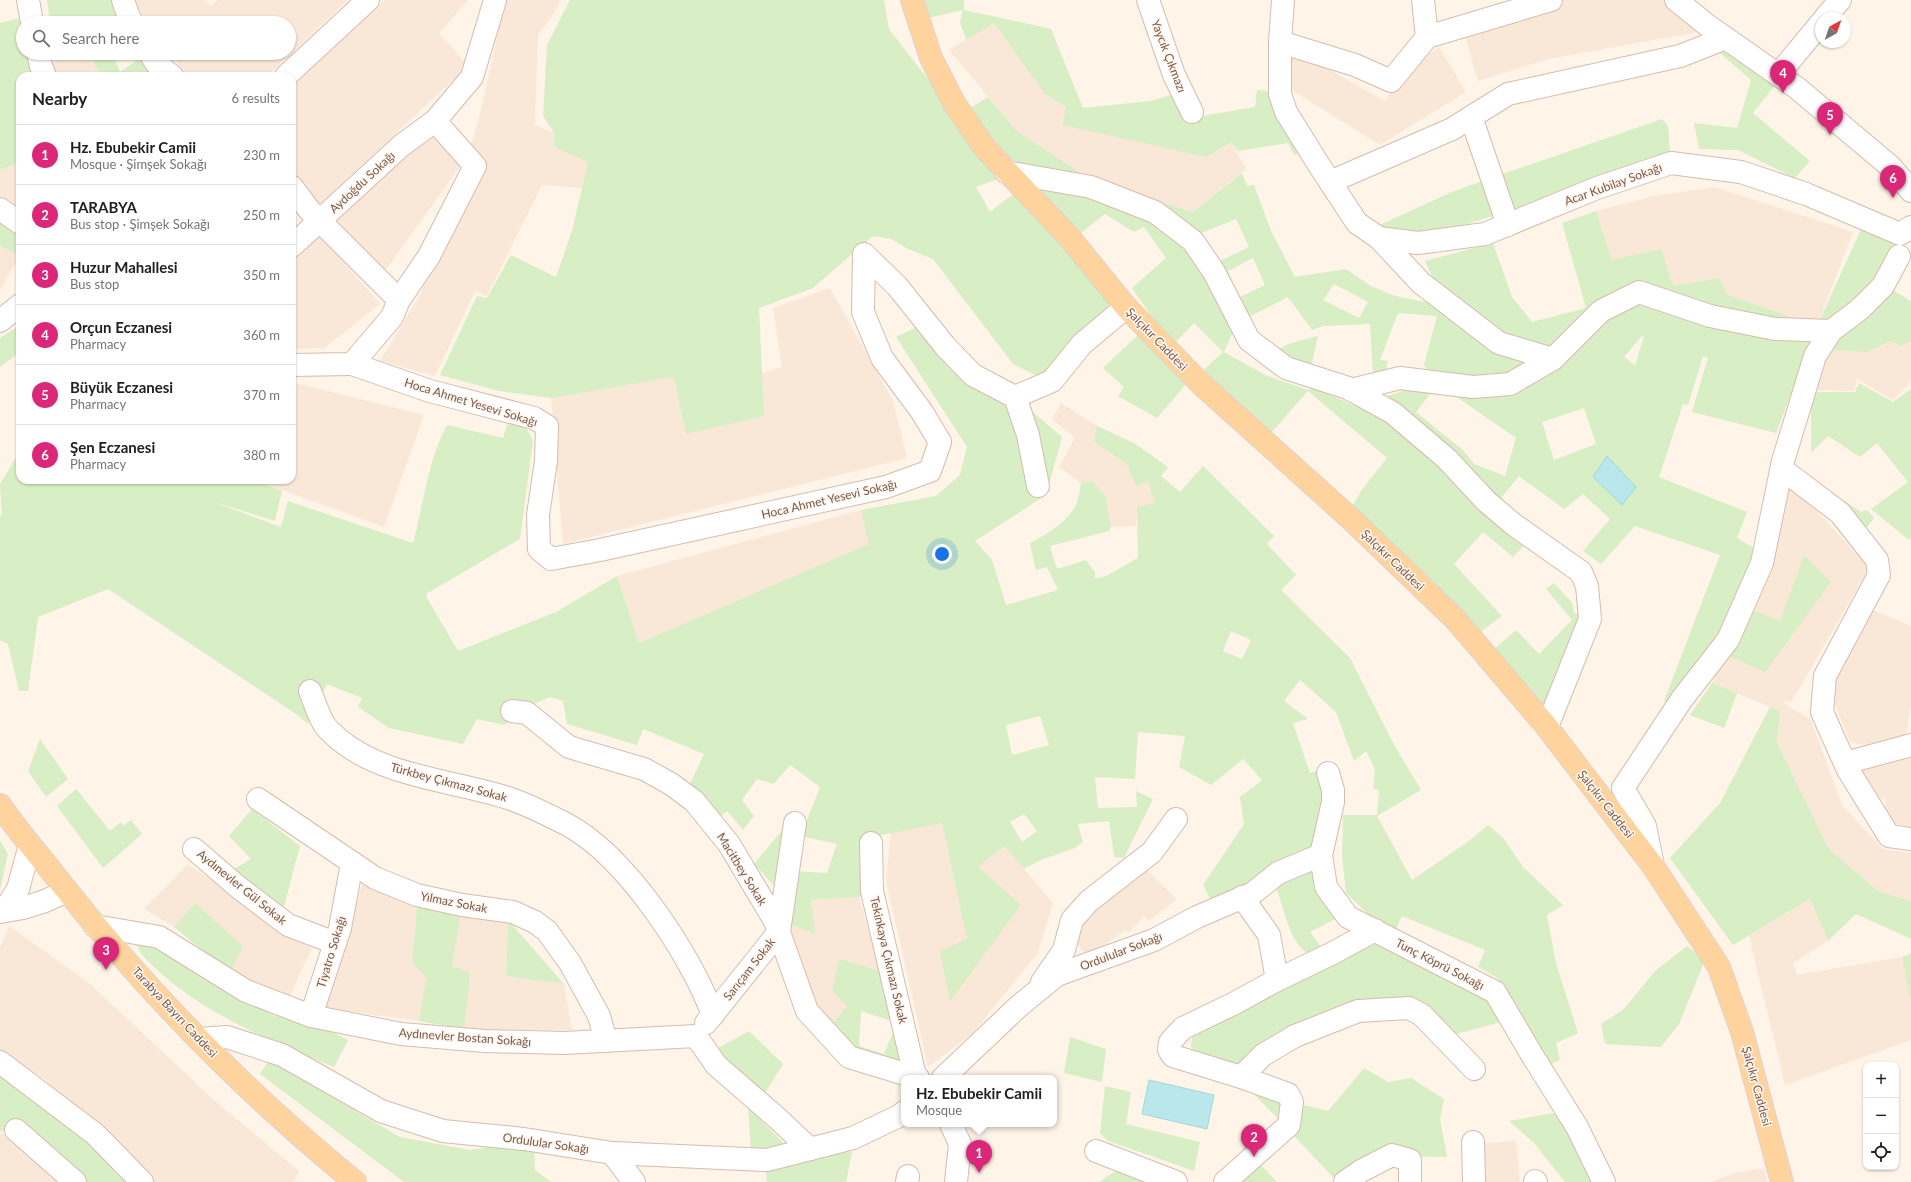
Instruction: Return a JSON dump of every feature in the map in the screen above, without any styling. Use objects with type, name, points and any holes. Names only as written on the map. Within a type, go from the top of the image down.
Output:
[{"type":"main road","name":"Şalçıkır Caddesi","points":[[912,0],[931,58],[954,104],[984,147],[1069,238],[1126,307],[1200,383],[1352,520],[1455,619],[1547,727],[1653,866],[1719,967],[1742,1032],[1782,1182]]},
{"type":"main road","name":"Tarabya Bayırı Caddesi","points":[[0,805],[95,926],[199,1039],[292,1129],[355,1182]]},
{"type":"street","points":[[28,0],[31,16]]},
{"type":"street","points":[[123,0],[128,16]]},
{"type":"street","points":[[290,72],[368,0]]},
{"type":"street","name":"Aydoğdu Sokağı","points":[[296,242],[402,145],[435,121],[472,77],[495,0]]},
{"type":"street","name":"Yaycık Çıkmazı","points":[[1148,0],[1174,75],[1192,112]]},
{"type":"street","points":[[1284,0],[1280,42],[1280,94],[1286,112],[1357,223],[1379,238],[1421,283],[1499,342],[1553,358]]},
{"type":"street","points":[[1424,0],[1427,37]]},
{"type":"street","points":[[1280,42],[1355,65],[1391,80],[1427,37],[1551,0]]},
{"type":"street","points":[[1676,0],[1726,38],[1797,88],[1891,167],[1910,187]]},
{"type":"street","points":[[1830,12],[1840,0]]},
{"type":"street","points":[[1778,75],[1815,30]]},
{"type":"street","points":[[1330,182],[1452,129],[1508,94],[1680,56],[1726,38]]},
{"type":"street","points":[[40,60],[44,72]]},
{"type":"street","points":[[154,60],[167,72]]},
{"type":"street","points":[[1471,117],[1508,225]]},
{"type":"street","points":[[296,365],[352,364],[392,317],[399,300],[429,256],[475,166],[435,121]]},
{"type":"street","name":"Acar Kubilay Sokağı","points":[[1379,238],[1418,243],[1485,234],[1597,188],[1671,163],[1741,172],[1806,194],[1905,231]]},
{"type":"street","points":[[1006,172],[1091,186],[1155,212],[1193,241],[1214,272],[1249,340],[1286,368],[1351,390],[1393,413],[1447,459],[1486,501],[1513,524],[1581,572],[1587,586],[1590,619],[1547,727]]},
{"type":"street","points":[[296,192],[319,221],[399,300]]},
{"type":"street","points":[[0,209],[16,220]]},
{"type":"street","points":[[1653,866],[1645,826],[1623,788],[1682,699],[1728,640],[1762,563],[1782,469],[1815,356],[1831,331],[1860,309],[1905,262],[1905,231]]},
{"type":"street","name":"Hoca Ahmet Yesevi Sokağı","points":[[352,364],[430,391],[534,418],[547,426],[546,461],[538,515],[539,548],[551,559],[600,550],[886,487],[930,471],[940,442],[922,412],[882,358],[863,312],[864,254],[897,286],[945,346],[974,375],[1016,397]]},
{"type":"street","points":[[1351,390],[1400,378],[1473,387],[1510,384],[1553,358],[1601,311],[1639,292],[1710,316],[1775,329],[1831,331]]},
{"type":"street","points":[[1038,486],[1028,434],[1016,397],[1052,381],[1082,344],[1126,307]]},
{"type":"street","points":[[0,321],[16,308]]},
{"type":"street","points":[[1782,469],[1840,512],[1876,560],[1879,576],[1825,676],[1822,712],[1845,763],[1889,836],[1911,839]]},
{"type":"street","name":"Türkbey Çıkmazı Sokak","points":[[310,691],[324,725],[347,746],[397,770],[507,797],[567,825],[599,847],[636,888],[668,928],[707,1000],[713,1015]]},
{"type":"street","name":"Macitbey Sokak","points":[[512,711],[527,713],[568,747],[644,769],[671,784],[694,801],[729,844],[775,921],[807,1011],[849,1056],[911,1075]]},
{"type":"street","points":[[1845,763],[1911,745]]},
{"type":"street","name":"Tunç Köprü Sokağı","points":[[1328,773],[1333,790],[1333,802],[1321,855],[1326,887],[1348,917],[1495,992],[1577,1127],[1604,1182]]},
{"type":"street","name":"Yılmaz Sokak","points":[[258,799],[375,878],[417,895],[462,905],[513,912],[535,922],[547,932],[570,963],[599,1016],[606,1041]]},
{"type":"street","points":[[1033,995],[1064,950],[1072,920],[1089,901],[1152,852],[1176,819]]},
{"type":"street","name":"Sarıçam Sokak","points":[[696,1036],[779,932],[795,823]]},
{"type":"street","name":"Tekinkaya Çıkmazı Sokak","points":[[872,843],[872,891],[917,1075]]},
{"type":"street","points":[[2,912],[18,889],[30,845]]},
{"type":"street","name":"Aydınevler Gül Sokak","points":[[194,849],[238,887],[288,925],[335,943]]},
{"type":"street","name":"Ordulular Sokağı","points":[[946,1075],[1033,995],[1058,975],[1154,940],[1197,917],[1253,892],[1278,873],[1321,855]]},
{"type":"street","name":"Tiyatro Sokağı","points":[[311,1016],[340,928],[352,862]]},
{"type":"street","points":[[2,912],[24,908],[46,901],[67,891]]},
{"type":"street","points":[[1242,897],[1269,934],[1277,980]]},
{"type":"street","name":"Aydınevler Bostan Sokağı","points":[[95,926],[159,937],[246,991],[311,1016],[402,1034],[485,1041],[564,1043],[696,1036]]},
{"type":"street","points":[[1225,1182],[1289,1125],[1292,1102],[1288,1094],[1241,1077],[1173,1056],[1169,1050],[1170,1042],[1182,1028],[1233,1004],[1277,980],[1333,954],[1375,930]]},
{"type":"street","points":[[1241,1077],[1263,1055],[1295,1036],[1358,1011],[1409,1008],[1422,1015],[1474,1069]]},
{"type":"street","points":[[696,1036],[716,1064],[810,1149]]},
{"type":"street","name":"Ordulular Sokağı","points":[[199,1039],[227,1037],[282,1055],[381,1111],[443,1131],[524,1139],[612,1153],[767,1160],[853,1138],[901,1114]]},
{"type":"street","points":[[5,1072],[95,1134],[142,1182]]},
{"type":"street","points":[[952,1127],[960,1144],[956,1182]]},
{"type":"street","points":[[16,1130],[75,1182]]},
{"type":"street","points":[[1473,1142],[1474,1182]]},
{"type":"street","points":[[1096,1151],[1176,1182]]},
{"type":"street","points":[[612,1153],[634,1182]]},
{"type":"street","points":[[1345,1182],[1361,1171],[1392,1155],[1410,1160],[1410,1182]]},
{"type":"shaded area","points":[[133,0],[205,0],[211,6],[218,0],[348,0],[296,49],[296,16],[143,16]]},
{"type":"shaded area","points":[[384,0],[468,0],[439,33],[468,66],[319,205],[296,182],[296,77]]},
{"type":"shaded area","points":[[507,0],[561,0],[553,15],[538,35],[535,125],[554,133],[554,147],[588,162],[582,188],[542,185],[487,296],[475,291],[435,376],[380,361],[419,297],[445,240],[481,110],[504,4]]},
{"type":"shaded area","points":[[1563,0],[1665,0],[1704,31],[1548,59],[1478,81],[1463,28]]},
{"type":"shaded area","points":[[994,23],[1045,94],[1066,107],[1231,142],[1246,169],[1193,212],[1093,181],[1018,132],[949,50]]},
{"type":"shaded area","points":[[1439,47],[1466,92],[1380,145],[1279,82],[1296,51],[1385,101],[1407,68]]},
{"type":"shaded area","points":[[58,60],[92,60],[99,72],[53,72],[50,63]]},
{"type":"shaded area","points":[[174,60],[284,60],[271,72],[184,72]]},
{"type":"shaded area","points":[[430,134],[461,165],[382,275],[328,221]]},
{"type":"shaded area","points":[[16,164],[16,206],[0,196],[0,170]]},
{"type":"shaded area","points":[[1715,187],[1853,232],[1817,326],[1726,295],[1719,278],[1673,286],[1661,250],[1612,260],[1596,211],[1654,196]]},
{"type":"shaded area","points":[[320,235],[380,304],[324,348],[296,349],[296,256]]},
{"type":"shaded area","points":[[0,246],[16,253],[16,262],[0,290]]},
{"type":"shaded area","points":[[830,288],[893,401],[907,458],[563,544],[551,398],[674,377],[761,373],[782,367],[773,308]]},
{"type":"shaded area","points":[[1890,341],[1901,346],[1911,341],[1911,382],[1893,400],[1857,379],[1854,391],[1809,390],[1812,349],[1867,352]]},
{"type":"shaded area","points":[[296,383],[424,415],[384,527],[266,484],[296,484]]},
{"type":"shaded area","points":[[1061,403],[1097,426],[1094,442],[1126,463],[1136,486],[1148,480],[1155,503],[1137,507],[1136,526],[1111,527],[1106,498],[1093,481],[1081,483],[1059,467],[1075,438],[1052,419]]},
{"type":"shaded area","points":[[1789,486],[1808,501],[1869,568],[1792,701],[1782,702],[1811,720],[1842,805],[1883,849],[1911,853],[1911,901],[1878,891],[1829,849],[1777,743],[1780,711],[1712,683],[1724,654],[1780,621],[1751,609]]},
{"type":"shaded area","points":[[861,510],[870,544],[639,643],[617,576]]},
{"type":"shaded area","points":[[1865,607],[1911,626],[1911,705],[1905,740],[1873,747],[1850,742],[1835,704],[1828,674]]},
{"type":"shaded area","points":[[1911,755],[1911,827],[1886,822],[1885,797],[1858,810],[1842,781],[1861,770]]},
{"type":"shaded area","points":[[942,822],[967,939],[986,954],[978,867],[1004,846],[1053,903],[1038,953],[973,1033],[928,1067],[886,880],[891,832]]},
{"type":"shaded area","points":[[1134,858],[1177,899],[1149,921],[1144,916],[1129,933],[1125,930],[1088,957],[1060,925]]},
{"type":"shaded area","points":[[188,864],[312,949],[288,999],[230,973],[195,903],[174,927],[144,909]]},
{"type":"shaded area","points":[[362,885],[417,907],[412,962],[426,978],[419,1021],[325,1008]]},
{"type":"shaded area","points":[[859,897],[880,971],[847,1006],[829,1028],[808,1000],[787,923],[814,933],[811,900]]},
{"type":"shaded area","points":[[1810,899],[1828,941],[1793,963],[1797,975],[1902,957],[1911,1004],[1911,1040],[1785,1085],[1749,936]]},
{"type":"shaded area","points":[[461,914],[508,920],[506,976],[564,984],[572,1030],[464,1029],[469,989],[452,966]]},
{"type":"shaded area","points":[[9,926],[89,983],[214,1100],[299,1171],[294,1182],[143,1182],[45,1079],[0,1052],[0,947]]},
{"type":"shaded area","points":[[0,1133],[19,1139],[64,1182],[0,1182]]},
{"type":"shaded area","points":[[1516,1140],[1520,1182],[1483,1182],[1483,1144]]},
{"type":"shaded area","points":[[1764,1168],[1767,1182],[1711,1182],[1731,1174]]},
{"type":"green space","points":[[47,0],[115,0],[122,16],[49,16]]},
{"type":"green space","points":[[570,0],[884,0],[889,29],[1004,177],[976,187],[990,212],[1013,194],[1074,257],[1119,308],[1043,379],[1013,364],[933,259],[908,249],[891,239],[873,236],[813,288],[759,308],[764,416],[686,434],[674,377],[551,398],[499,391],[440,375],[477,296],[487,298],[511,255],[556,277],[572,231],[588,162],[554,147],[554,133],[543,116],[547,45]]},
{"type":"green space","points":[[916,0],[964,0],[964,10],[1051,29],[1083,108],[1150,101],[1192,89],[1202,116],[1255,107],[1257,90],[1267,91],[1308,149],[1294,155],[1288,143],[1238,151],[1231,142],[1206,157],[1063,125],[1066,107],[1045,94],[994,23],[966,40],[960,22],[963,10],[920,20]]},
{"type":"green space","points":[[16,19],[16,60],[34,60],[39,72],[16,72],[16,164],[0,170],[0,23]]},
{"type":"green space","points":[[1713,31],[1775,85],[1753,113],[1810,161],[1795,178],[1738,150],[1699,149],[1694,123],[1737,128],[1751,80],[1704,39]]},
{"type":"green space","points":[[92,60],[115,60],[120,72],[99,72]]},
{"type":"green space","points":[[137,60],[147,60],[159,72],[120,72]]},
{"type":"green space","points":[[988,97],[1018,132],[1093,181],[1193,212],[1242,173],[1247,186],[1254,185],[1271,231],[1295,277],[1346,269],[1371,286],[1395,296],[1445,306],[1425,261],[1493,243],[1512,297],[1532,322],[1586,308],[1562,223],[1596,211],[1612,260],[1661,249],[1673,286],[1719,278],[1727,295],[1817,326],[1863,225],[1886,231],[1895,249],[1893,290],[1911,301],[1911,341],[1901,346],[1890,341],[1867,352],[1812,349],[1816,330],[1776,433],[1692,412],[1708,358],[1703,356],[1688,405],[1683,404],[1659,477],[1747,512],[1737,538],[1759,551],[1739,607],[1680,710],[1664,701],[1720,555],[1635,526],[1601,564],[1583,551],[1610,519],[1583,494],[1564,509],[1519,476],[1498,502],[1528,542],[1513,557],[1483,532],[1454,564],[1502,616],[1479,633],[1351,509],[1361,491],[1387,458],[1308,391],[1265,440],[1198,375],[1223,352],[1194,323],[1172,346],[1132,288],[1166,258],[1144,227],[1134,232],[1105,214],[1081,233],[990,148],[967,110]],"holes":[[[1236,219],[1249,247],[1220,261],[1201,233]],[[1253,258],[1265,285],[1240,297],[1228,271]],[[1334,284],[1368,302],[1359,318],[1323,300]],[[1288,297],[1312,330],[1323,326],[1370,324],[1373,374],[1385,374],[1388,361],[1380,360],[1398,313],[1437,316],[1424,365],[1432,376],[1400,392],[1355,406],[1315,388],[1308,390],[1265,375],[1224,352],[1237,323]],[[1642,336],[1644,337],[1635,365],[1624,357]],[[1438,384],[1516,438],[1505,476],[1474,464],[1463,450],[1416,412]],[[1584,408],[1596,444],[1554,460],[1542,422]]]},
{"type":"green space","points":[[1662,119],[1668,126],[1671,164],[1381,249],[1362,233],[1454,191]]},
{"type":"green space","points":[[0,223],[11,228],[16,233],[16,253],[0,246]]},
{"type":"green space","points":[[917,327],[1027,407],[1062,437],[1046,495],[975,541],[992,560],[1006,605],[1058,590],[1047,567],[1036,570],[1030,543],[1043,536],[1070,515],[1077,502],[1081,483],[1093,481],[1106,498],[1111,527],[1109,531],[1050,546],[1057,569],[1086,560],[1095,572],[1095,579],[1106,576],[1138,558],[1137,507],[1155,503],[1148,481],[1136,486],[1126,463],[1094,442],[1097,426],[1134,443],[1168,467],[1161,476],[1180,492],[1203,466],[1274,536],[1267,544],[1296,575],[1281,590],[1350,658],[1394,745],[1421,790],[1377,816],[1412,880],[1469,841],[1488,825],[1503,838],[1523,867],[1563,905],[1547,915],[1556,963],[1578,1033],[1556,1043],[1560,1060],[1543,1067],[1494,985],[1499,979],[1478,967],[1485,950],[1402,916],[1396,929],[1379,925],[1346,893],[1342,855],[1343,815],[1377,815],[1379,791],[1373,788],[1375,769],[1366,751],[1354,761],[1336,712],[1300,680],[1284,701],[1308,719],[1293,723],[1310,773],[1324,769],[1330,795],[1318,852],[1214,907],[1203,885],[1244,824],[1240,797],[1262,780],[1243,759],[1211,785],[1179,767],[1185,736],[1138,732],[1135,779],[1095,777],[1098,808],[1137,807],[1136,791],[1153,799],[1124,858],[1114,857],[1109,821],[1078,824],[1083,842],[1075,848],[1041,860],[1024,869],[1004,846],[978,867],[1021,905],[950,1001],[940,951],[967,939],[942,823],[866,838],[867,893],[859,897],[811,900],[815,934],[787,923],[792,871],[827,873],[837,844],[801,836],[820,787],[790,765],[774,784],[757,779],[742,800],[754,816],[743,830],[727,811],[719,818],[688,788],[704,754],[643,729],[637,745],[567,724],[563,701],[550,697],[529,706],[504,725],[477,719],[463,744],[389,728],[358,707],[362,698],[327,684],[308,724],[299,716],[108,589],[38,617],[28,691],[19,691],[8,644],[0,640],[0,516],[2,515],[0,484],[16,458],[16,484],[265,484],[282,491],[275,521],[208,500],[281,527],[288,501],[413,543],[430,468],[440,439],[447,425],[503,438],[510,416],[515,417],[522,422],[533,441],[520,539],[426,594],[458,651],[556,612],[617,576],[639,643],[869,544],[861,510],[936,496],[960,475],[967,447],[896,337]],"holes":[[[1231,631],[1251,640],[1242,659],[1223,651]],[[1040,716],[1049,745],[1012,755],[1006,725]],[[1024,814],[1037,831],[1022,842],[1010,822]]]},
{"type":"green space","points":[[16,328],[16,355],[0,367],[0,338]]},
{"type":"green space","points":[[1138,335],[1187,383],[1157,418],[1118,396],[1124,387],[1103,368]]},
{"type":"green space","points":[[1318,336],[1310,371],[1272,353],[1288,344]]},
{"type":"green space","points":[[1859,383],[1893,402],[1911,389],[1911,538],[1909,540],[1871,509],[1908,482],[1877,443],[1860,457],[1828,436],[1811,453],[1811,392],[1855,392]]},
{"type":"green space","points":[[1824,487],[1861,512],[1867,510],[1874,518],[1865,530],[1875,539],[1856,551],[1832,523],[1841,513],[1818,489]]},
{"type":"green space","points":[[1804,555],[1831,582],[1765,672],[1724,654],[1751,609],[1780,621]]},
{"type":"green space","points":[[1554,583],[1572,603],[1574,613],[1584,615],[1543,714],[1493,650],[1516,630],[1539,654],[1572,620],[1546,589]]},
{"type":"green space","points":[[1712,683],[1737,693],[1724,728],[1690,715]]},
{"type":"green space","points":[[1770,707],[1780,711],[1777,743],[1829,849],[1878,891],[1911,901],[1911,939],[1856,914],[1828,941],[1810,899],[1733,945],[1670,858],[1720,803]]},
{"type":"green space","points":[[40,739],[68,779],[46,797],[28,771]]},
{"type":"green space","points":[[76,789],[110,831],[121,822],[123,826],[131,820],[142,834],[103,868],[57,806]]},
{"type":"green space","points":[[252,809],[300,846],[283,910],[227,873],[251,859],[229,836]]},
{"type":"green space","points":[[789,822],[777,889],[754,864]]},
{"type":"green space","points":[[0,840],[8,854],[0,890]]},
{"type":"green space","points":[[1319,858],[1339,917],[1310,932],[1324,951],[1312,955],[1302,949],[1292,934],[1274,884]]},
{"type":"green space","points":[[195,903],[243,946],[230,973],[174,927]]},
{"type":"green space","points":[[417,907],[461,914],[452,966],[469,972],[469,989],[464,1029],[419,1021],[426,978],[412,962]]},
{"type":"green space","points":[[508,920],[564,984],[506,976]]},
{"type":"green space","points":[[142,940],[273,1015],[324,1028],[348,1040],[334,1067],[239,1025],[194,998],[173,983],[142,955],[136,942]]},
{"type":"green space","points":[[1375,944],[1490,997],[1501,1022],[1457,1034],[1429,1007],[1414,999],[1237,1066],[1196,1053],[1191,1047],[1192,1037],[1214,1021],[1341,957]]},
{"type":"green space","points":[[1687,946],[1705,960],[1679,1024],[1661,1047],[1605,1044],[1601,1024],[1624,1009],[1655,971]]},
{"type":"green space","points":[[1911,953],[1911,1004],[1902,957]]},
{"type":"green space","points":[[839,959],[880,971],[897,1023],[909,1071],[851,1054],[829,1028],[847,1006],[832,991]],"holes":[[[861,1011],[897,1023],[884,1054],[859,1046]]]},
{"type":"green space","points":[[749,1031],[783,1064],[763,1096],[722,1060],[718,1048]]},
{"type":"green space","points":[[1070,1037],[1106,1049],[1102,1082],[1064,1073]]},
{"type":"green space","points":[[269,1060],[400,1137],[470,1150],[534,1140],[535,1170],[551,1182],[404,1182],[260,1074]]},
{"type":"green space","points":[[1364,1068],[1388,1082],[1411,1078],[1444,1099],[1440,1119],[1447,1157],[1369,1155],[1333,1177],[1253,1093],[1328,1111]]},
{"type":"green space","points":[[0,1073],[12,1078],[135,1182],[81,1182],[14,1127],[5,1132],[0,1131]]},
{"type":"green space","points":[[1105,1086],[1131,1092],[1126,1124],[1200,1142],[1194,1171],[1108,1141],[1100,1133]]},
{"type":"green space","points":[[748,1107],[789,1149],[751,1150]]},
{"type":"green space","points":[[1571,1110],[1614,1182],[1565,1182],[1534,1143],[1509,1121]]},
{"type":"green space","points":[[852,1152],[846,1182],[767,1182],[765,1165],[804,1156]]},
{"type":"green space","points":[[1261,1165],[1277,1182],[1238,1182]]},
{"type":"green space","points":[[1117,1170],[1145,1182],[1099,1182]]},
{"type":"water","points":[[1607,456],[1636,487],[1622,505],[1593,477]]},
{"type":"water","points":[[1149,1080],[1214,1095],[1207,1129],[1142,1114]]},
{"type":"place","name":"Orçun Eczanesi","points":[[1783,93]]},
{"type":"place","name":"Büyük Eczanesi","points":[[1830,135]]},
{"type":"place","name":"Şen Eczanesi","points":[[1893,198]]},
{"type":"place","name":"Huzur Mahallesi","points":[[106,970]]},
{"type":"place","name":"TARABYA","points":[[1254,1157]]},
{"type":"place","name":"Hz. Ebubekir Camii","points":[[979,1173]]}]
